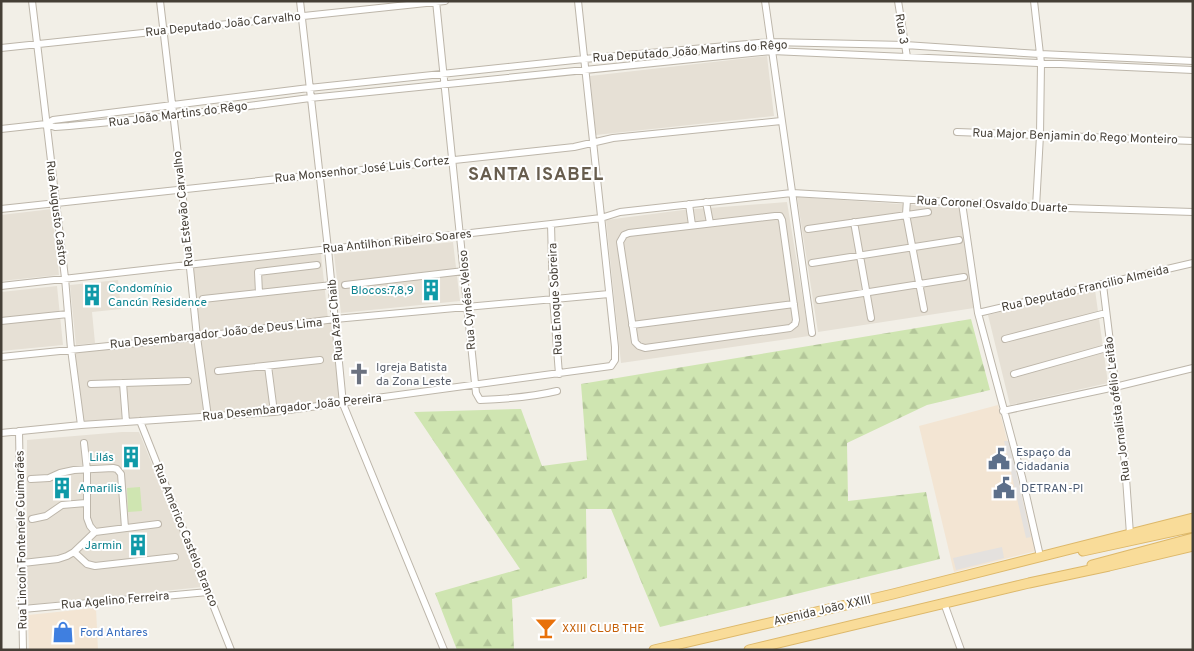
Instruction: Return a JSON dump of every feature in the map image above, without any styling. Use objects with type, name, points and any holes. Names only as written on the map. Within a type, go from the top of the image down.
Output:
[{"type":"main road","name":"Avenida João XXIII","points":[[654,650],[1193,518]]},
{"type":"main road","name":"Avenida João XXIII","points":[[990,569],[1121,544],[1193,527]]},
{"type":"main road","name":"Avenida João XXIII","points":[[1029,583],[1134,552],[1193,538]]},
{"type":"main road","name":"Avenida João XXIII","points":[[749,650],[1193,546]]},
{"type":"street","name":"Rua Augusto Castro","points":[[32,1],[65,278],[71,349],[82,425]]},
{"type":"street","name":"Rua Estevão Carvalho","points":[[160,1],[197,336],[208,417]]},
{"type":"street","name":"Rua Azar Chaib","points":[[300,1],[336,319],[343,404],[444,650]]},
{"type":"street","name":"Rua Deputado João Carvalho","points":[[1,48],[445,1]]},
{"type":"street","points":[[578,1],[609,294]]},
{"type":"street","points":[[765,1],[812,333]]},
{"type":"street","name":"Rua 3","points":[[898,1],[906,57]]},
{"type":"street","points":[[1034,1],[1041,63],[1036,207]]},
{"type":"street","name":"Rua Cynéas Veloso","points":[[436,2],[454,160],[474,386]]},
{"type":"street","name":"Rua Deputado João Martins do Rêgo","points":[[309,88],[584,59],[770,42],[905,45],[1040,54],[1193,60]]},
{"type":"street","name":"Rua Deputado João Martins do Rêgo","points":[[310,98],[772,51],[1193,70]]},
{"type":"street","name":"Rua João Martins do Rêgo","points":[[1,129],[46,124],[53,120],[309,88]]},
{"type":"street","name":"Rua João Martins do Rêgo","points":[[46,124],[55,127],[173,116],[310,98]]},
{"type":"street","name":"Rua Monsenhor José Luis Cortez","points":[[1,209],[574,147],[613,138],[781,121]]},
{"type":"street","name":"Rua Major Benjamin do Rego Monteiro","points":[[957,132],[1193,141]]},
{"type":"street","name":"Rua Coronel Osvaldo Duarte","points":[[792,192],[1036,207],[1193,212]]},
{"type":"street","name":"Rua Antilhon Ribeiro Soares","points":[[1,286],[328,248],[461,235],[602,218],[620,212],[792,192]]},
{"type":"street","points":[[907,200],[906,214],[924,310]]},
{"type":"street","points":[[706,202],[710,223]]},
{"type":"street","points":[[962,203],[978,313],[1003,412],[1022,477],[1040,556]]},
{"type":"street","points":[[689,204],[692,225]]},
{"type":"street","points":[[808,229],[928,212]]},
{"type":"street","points":[[780,216],[794,304],[795,324],[790,328],[646,348],[639,346],[635,342],[620,242],[624,235],[710,223],[780,216]]},
{"type":"street","points":[[854,222],[871,318]]},
{"type":"street","name":"Rua Enoque Sobreira","points":[[551,224],[553,298],[559,374]]},
{"type":"street","points":[[812,263],[959,240]]},
{"type":"street","name":"Rua Deputado Francilio Almeida","points":[[978,313],[1193,264]]},
{"type":"street","points":[[259,293],[258,272],[317,265]]},
{"type":"street","points":[[345,285],[464,271]]},
{"type":"street","points":[[819,300],[964,277]]},
{"type":"street","points":[[203,299],[332,285]]},
{"type":"street","name":"Rua Jornalista ofélio Leitão","points":[[1103,285],[1125,464],[1130,534]]},
{"type":"street","name":"Rua Desembargador João de Deus Lima","points":[[1,357],[336,319],[609,294]]},
{"type":"street","name":"Rua Desembargador João Pereira","points":[[1,433],[82,425],[274,412],[612,366],[615,363],[615,355],[609,294]]},
{"type":"street","points":[[632,325],[794,304]]},
{"type":"street","points":[[1005,339],[1106,313]]},
{"type":"street","points":[[1,322],[68,314]]},
{"type":"street","points":[[1014,374],[1110,347]]},
{"type":"street","points":[[218,371],[320,360]]},
{"type":"street","points":[[268,366],[274,412]]},
{"type":"street","points":[[1003,412],[1193,368]]},
{"type":"street","points":[[91,384],[188,381]]},
{"type":"street","points":[[123,383],[126,422]]},
{"type":"street","points":[[474,386],[480,400],[502,399],[557,391]]},
{"type":"street","name":"Rua Americo Castelo Branco","points":[[140,421],[231,650]]},
{"type":"street","name":"Rua Lincoln Fontenele Guimarães","points":[[19,431],[24,650]]},
{"type":"street","points":[[84,444],[87,470],[86,503],[88,522],[96,532]]},
{"type":"street","points":[[31,479],[48,478],[66,472],[87,470],[113,468],[120,471],[125,528]]},
{"type":"street","points":[[32,519],[46,516],[62,505],[86,503]]},
{"type":"street","points":[[23,563],[58,559],[74,552],[96,532],[158,524]]},
{"type":"street","points":[[74,552],[87,564],[95,566],[175,557]]},
{"type":"street","name":"Rua Agelino Ferreira","points":[[23,609],[208,592]]},
{"type":"street","points":[[944,603],[961,650]]},
{"type":"shaded area","points":[[767,56],[774,116],[596,135],[590,76]]},
{"type":"shaded area","points":[[797,197],[959,208],[974,308],[818,332]]},
{"type":"shaded area","points":[[787,202],[809,336],[621,363],[606,220],[683,210]]},
{"type":"shaded area","points":[[52,209],[59,275],[1,281],[1,215]]},
{"type":"shaded area","points":[[453,242],[460,301],[341,313],[334,254]]},
{"type":"shaded area","points":[[321,254],[328,319],[199,332],[192,268]]},
{"type":"shaded area","name":"Condomínio Cancún Residence","points":[[118,280],[121,309],[92,312],[95,343],[76,345],[70,285]]},
{"type":"shaded area","points":[[57,286],[63,345],[1,351],[1,292]]},
{"type":"shaded area","points":[[1095,290],[1108,383],[1010,405],[988,315]]},
{"type":"shaded area","points":[[335,319],[343,404],[82,424],[73,349]]},
{"type":"shaded area","points":[[998,405],[1036,551],[954,572],[919,426]]},
{"type":"shaded area","points":[[139,432],[202,587],[27,605],[27,440]]},
{"type":"shaded area","points":[[1004,441],[1009,441],[1031,537],[1026,538]]},
{"type":"shaded area","points":[[1002,547],[1004,558],[956,570],[953,558]]},
{"type":"shaded area","name":"Ford Antares","points":[[96,608],[98,650],[29,650],[28,615]]},
{"type":"green space","points":[[971,319],[990,390],[927,405],[847,443],[848,501],[926,492],[940,559],[660,627],[611,509],[586,509],[587,578],[512,599],[514,650],[457,650],[435,593],[520,569],[414,412],[521,409],[542,466],[587,460],[581,384]]},
{"type":"green space","points":[[140,487],[142,511],[128,512],[127,488]]},
{"type":"place","name":"Blocos:7,8,9","points":[[431,290]]},
{"type":"place","name":"Condomínio Cancún Residence","points":[[92,295]]},
{"type":"place","name":"Igreja Batista da Zona Leste","points":[[359,374]]},
{"type":"place","name":"Lilás","points":[[131,457]]},
{"type":"place","name":"Espaço da Cidadania","points":[[999,459]]},
{"type":"place","name":"Amarilis","points":[[62,488]]},
{"type":"place","name":"DETRAN-PI","points":[[1004,488]]},
{"type":"place","name":"Jarmin","points":[[138,545]]},
{"type":"place","name":"XXIII CLUB THE","points":[[546,628]]},
{"type":"place","name":"Ford Antares","points":[[63,632]]},
{"type":"district","name":"SANTA ISABEL","points":[[536,174]]}]
